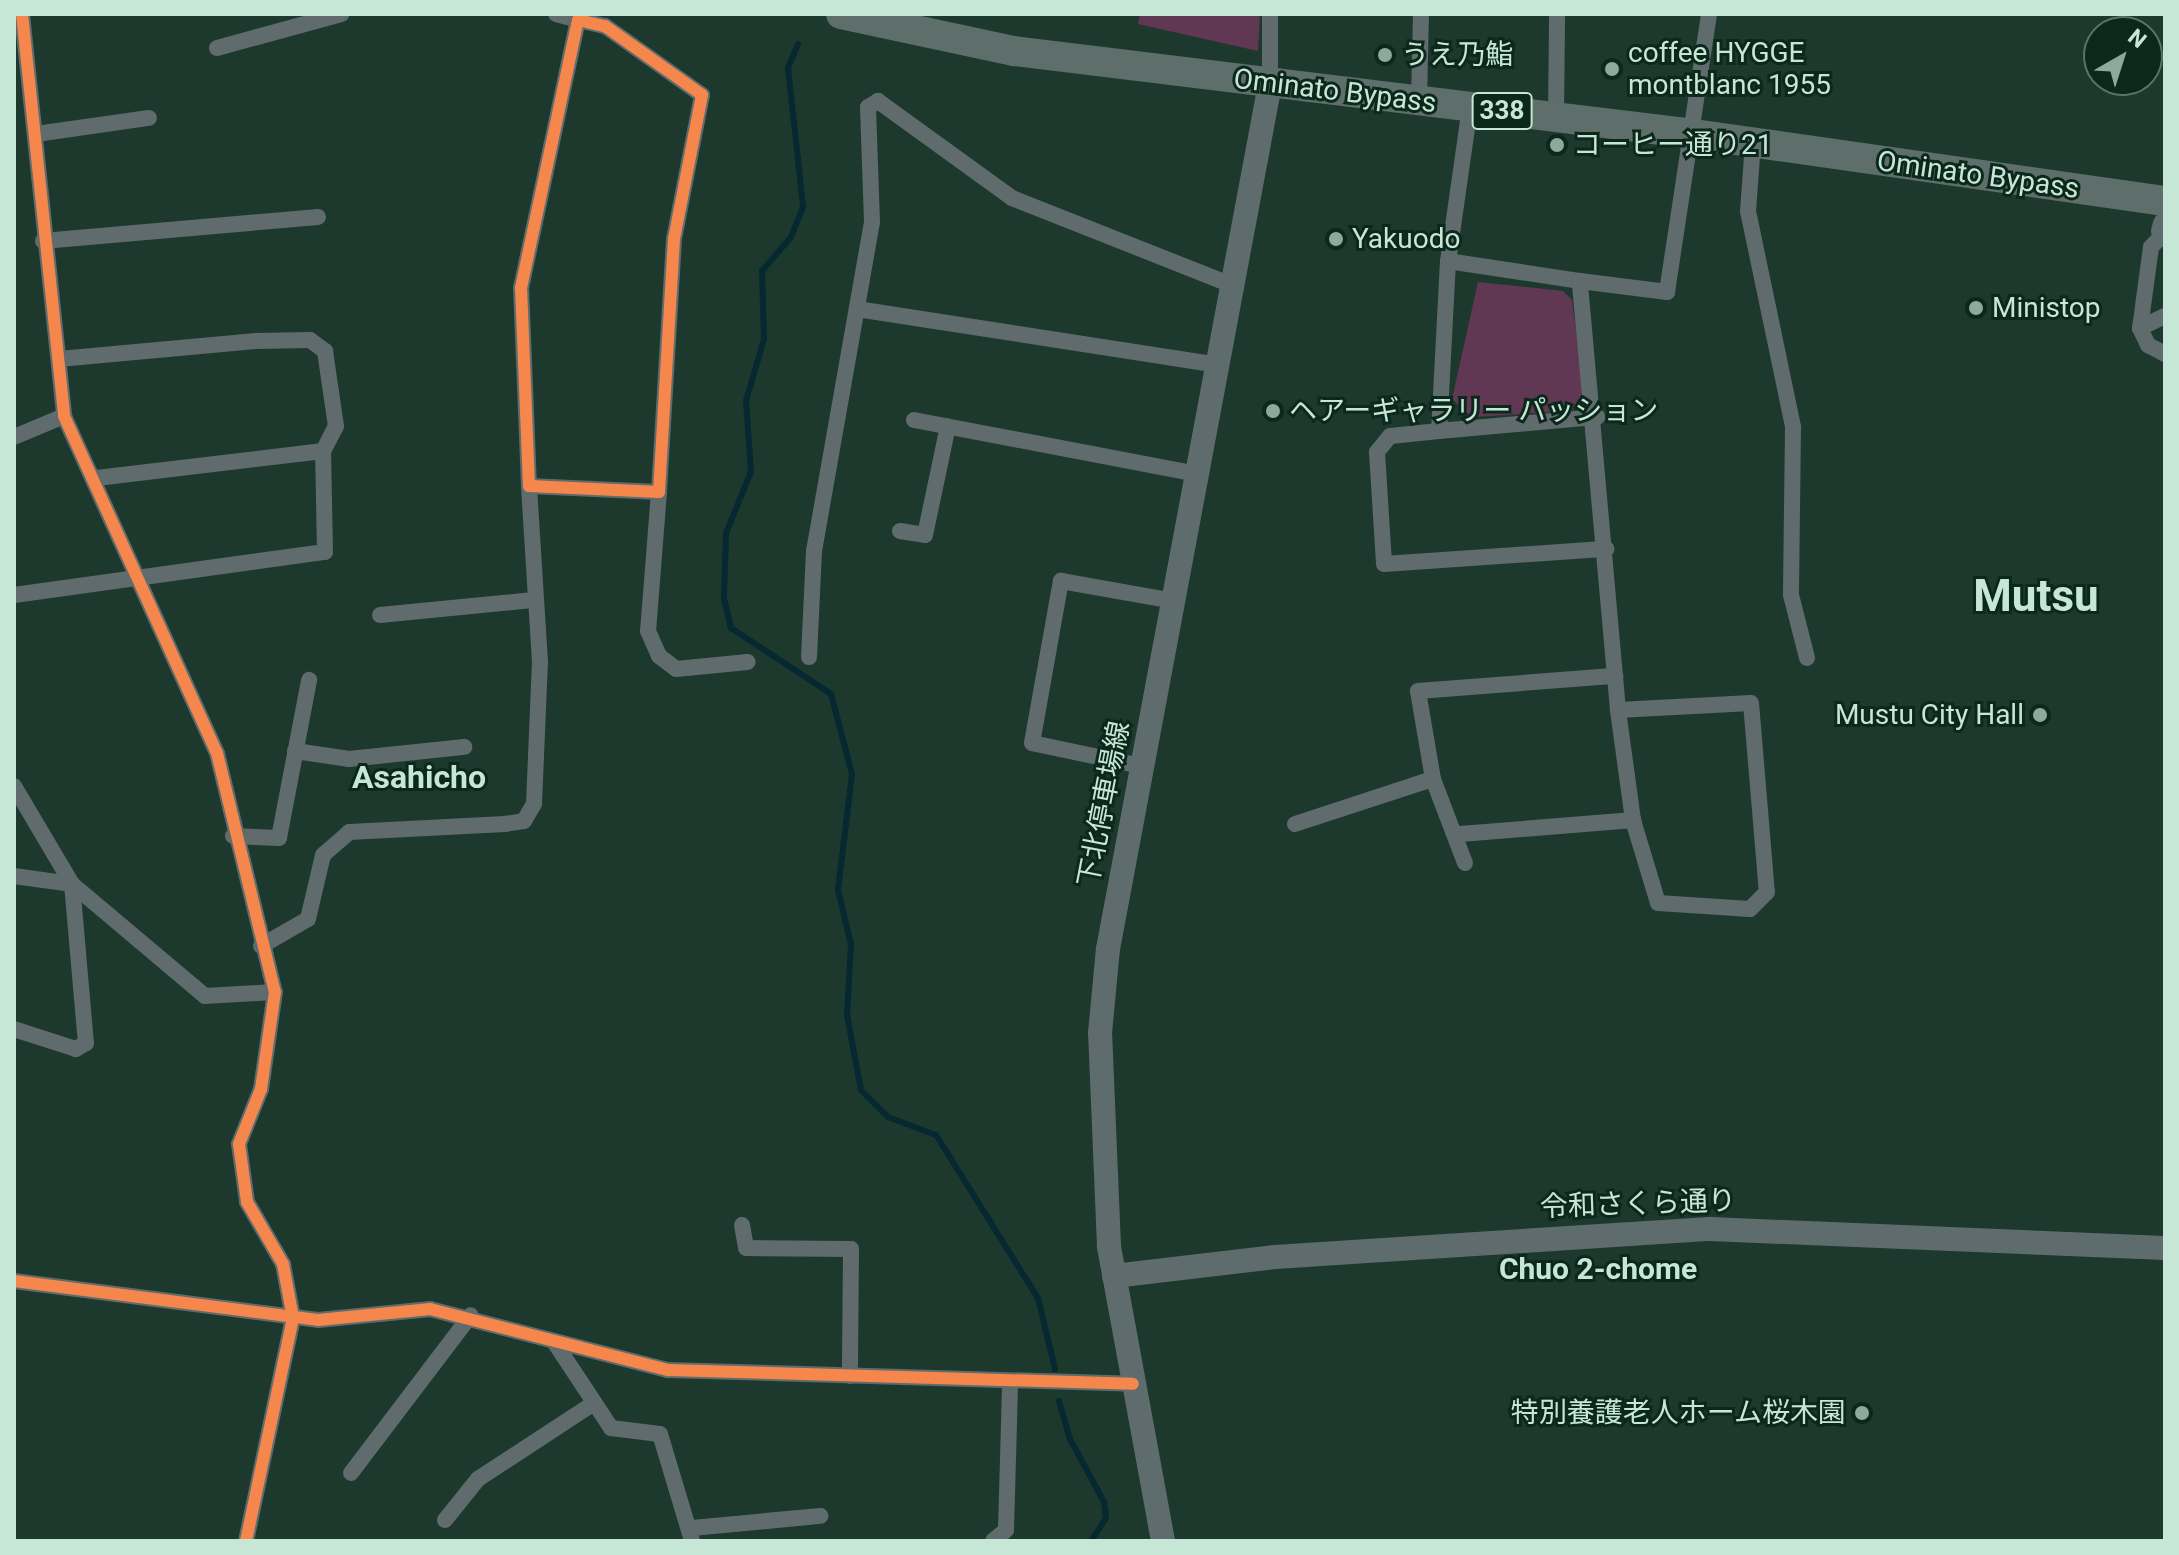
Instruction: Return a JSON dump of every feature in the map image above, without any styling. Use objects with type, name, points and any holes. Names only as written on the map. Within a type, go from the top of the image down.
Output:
[{"type":"highway","name":"Ominato Bypass","points":[[841,14],[1014,51],[1753,143],[2165,222]]},
{"type":"main road","name":"下北停車場線","points":[[1163,1541],[1114,1276],[1099,1126],[1100,1033],[1141,766],[1270,84]]},
{"type":"main road","name":"令和さくら通り","points":[[1114,1276],[1275,1257],[1710,1229],[2165,1248]]},
{"type":"street","points":[[22,14],[20,55],[36,134],[43,241],[64,416],[95,478],[217,753],[233,836],[275,992],[261,1089],[239,1144],[247,1202],[283,1264],[293,1318],[246,1541]]},
{"type":"street","points":[[217,48],[341,14]]},
{"type":"street","points":[[556,14],[579,17],[605,26],[702,95],[674,239],[648,631],[659,656],[676,669],[748,662]]},
{"type":"street","points":[[1270,14],[1270,84]]},
{"type":"street","points":[[1419,101],[1421,14]]},
{"type":"street","points":[[1556,118],[1557,14]]},
{"type":"street","points":[[1448,261],[1667,292],[1694,134],[1709,14]]},
{"type":"street","points":[[261,946],[308,919],[323,855],[349,832],[524,821],[534,804],[534,600],[521,288],[579,17]]},
{"type":"street","points":[[809,657],[814,551],[872,222],[868,107],[878,101],[1012,198],[1234,286]]},
{"type":"street","points":[[1439,431],[1448,261],[1470,107]]},
{"type":"street","points":[[36,134],[149,118]]},
{"type":"street","points":[[1753,143],[1748,211],[1793,427],[1791,595],[1807,658]]},
{"type":"street","points":[[43,241],[318,217]]},
{"type":"street","points":[[2165,222],[2151,247],[2140,328],[2148,345],[2165,354]]},
{"type":"street","points":[[1580,281],[1597,417],[1618,710],[1633,820],[1658,903],[1750,909],[1767,892],[1751,703],[1618,710]]},
{"type":"street","points":[[857,309],[1219,365]]},
{"type":"street","points":[[2140,328],[2165,316]]},
{"type":"street","points":[[14,595],[139,581],[325,552],[323,451],[336,426],[325,351],[310,340],[59,359]]},
{"type":"street","points":[[14,437],[64,416]]},
{"type":"street","points":[[1597,417],[1390,436],[1377,452],[1384,564],[1606,549]]},
{"type":"street","points":[[914,420],[1198,474]]},
{"type":"street","points":[[900,531],[925,535],[948,426]]},
{"type":"street","points":[[95,478],[323,451]]},
{"type":"street","points":[[529,486],[659,492]]},
{"type":"street","points":[[1141,766],[1032,743],[1061,581],[1173,601]]},
{"type":"street","points":[[380,615],[534,600]]},
{"type":"street","points":[[1465,863],[1460,834],[1433,779],[1418,691],[1615,676]]},
{"type":"street","points":[[233,836],[279,838],[309,680]]},
{"type":"street","points":[[295,751],[349,759],[464,747]]},
{"type":"street","points":[[1295,824],[1433,779]]},
{"type":"street","points":[[14,786],[72,884],[205,996],[275,992]]},
{"type":"street","points":[[1460,834],[1633,820]]},
{"type":"street","points":[[14,876],[72,884]]},
{"type":"street","points":[[14,1029],[76,1049],[86,1043],[72,884]]},
{"type":"street","points":[[742,1225],[746,1248],[851,1249],[850,1376]]},
{"type":"street","points":[[14,1281],[293,1318],[430,1309],[471,1315],[555,1343],[668,1370],[1010,1383],[1133,1384]]},
{"type":"street","points":[[351,1473],[471,1315]]},
{"type":"street","points":[[555,1343],[611,1428],[660,1434],[692,1535],[820,1516]]},
{"type":"street","points":[[993,1541],[1006,1530],[1010,1383]]},
{"type":"street","points":[[445,1520],[478,1479],[594,1403]]},
{"type":"shaded area","points":[[1140,14],[1260,14],[1258,51],[1138,24]]},
{"type":"shaded area","points":[[1478,282],[1563,291],[1572,300],[1585,396],[1571,411],[1472,417],[1452,399]]},
{"type":"waterway","points":[[798,44],[788,68],[803,207],[791,237],[762,271],[764,339],[746,401],[751,472],[726,533],[724,598],[731,628],[831,694],[852,774],[838,890],[851,944],[847,1015],[861,1090],[888,1117],[936,1135],[1038,1298],[1055,1369]]},
{"type":"waterway","points":[[1059,1401],[1070,1439],[1104,1502],[1106,1518],[1091,1541]]},
{"type":"cycle path","points":[[22,14],[64,416],[217,753],[275,992],[261,1089],[239,1144],[247,1202],[283,1264],[293,1318],[246,1541]]},
{"type":"cycle path","points":[[578,20],[605,26],[702,95],[674,239],[659,492],[529,486],[521,288],[578,20]]},
{"type":"cycle path","points":[[14,1281],[318,1320],[430,1309],[668,1370],[1133,1384]]},
{"type":"place","name":"うえ乃鮨","points":[[1385,55]]},
{"type":"place","name":"coffee HYGGE montblanc 1955","points":[[1612,69]]},
{"type":"place","name":"コーヒー通り21","points":[[1557,145]]},
{"type":"place","name":"Yakuodo","points":[[1336,239]]},
{"type":"place","name":"Ministop","points":[[1976,308]]},
{"type":"place","name":"ヘアーギャラリー パッション","points":[[1273,411]]},
{"type":"place","name":"Mustu City Hall","points":[[2040,715]]},
{"type":"place","name":"特別養護老人ホーム桜木園","points":[[1862,1413]]},
{"type":"district","name":"Mutsu","points":[[2036,596]]},
{"type":"district","name":"Asahicho","points":[[419,777]]},
{"type":"district","name":"Chuo 2-chome","points":[[1598,1269]]}]
